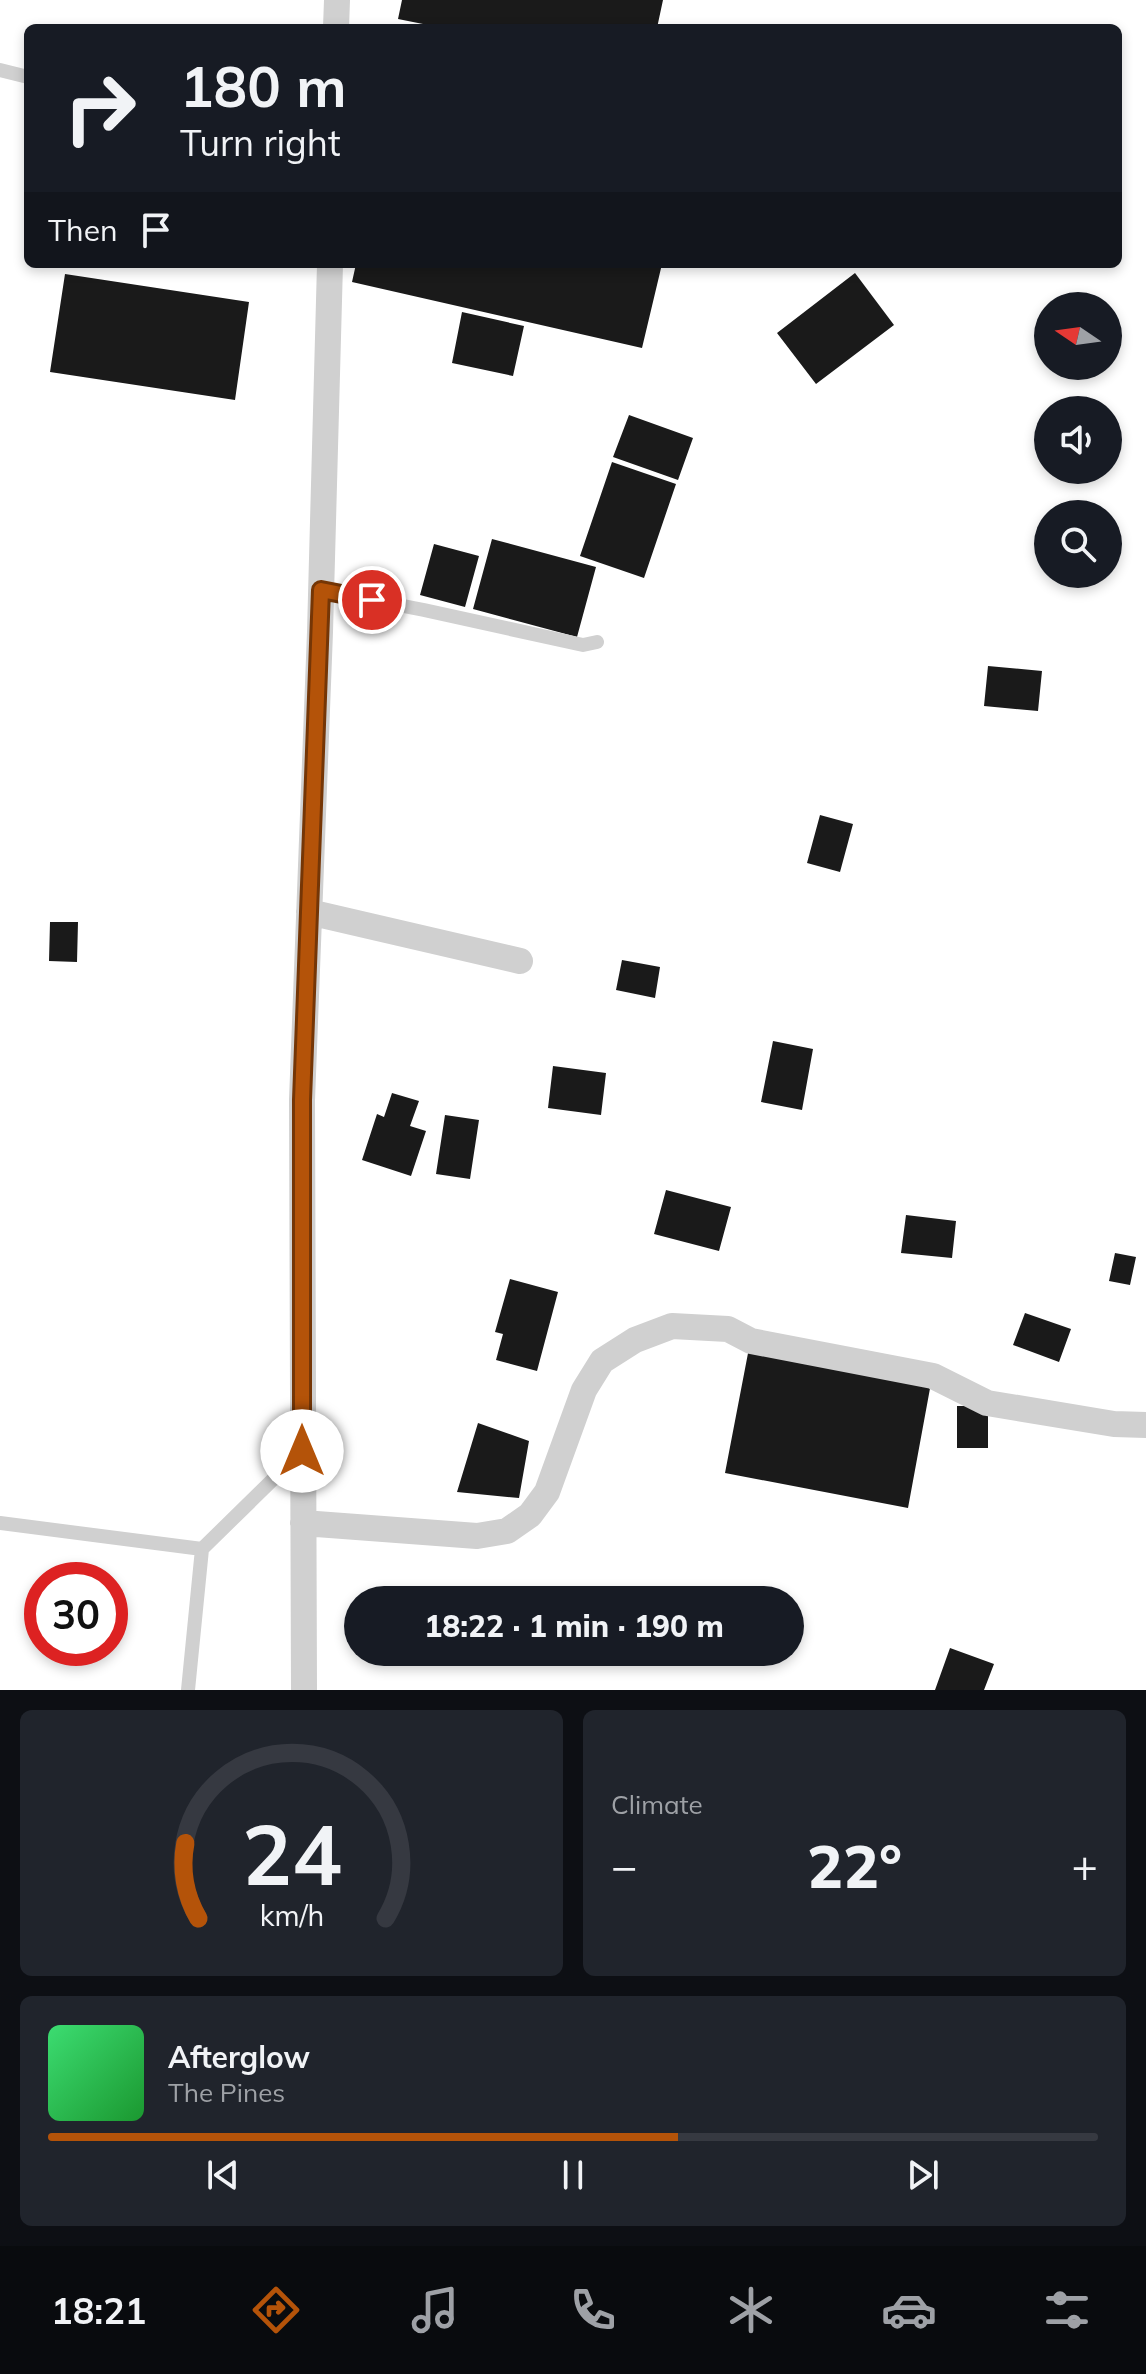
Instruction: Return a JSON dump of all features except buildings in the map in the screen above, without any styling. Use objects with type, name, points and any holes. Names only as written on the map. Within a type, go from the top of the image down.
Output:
[{"type":"street","points":[[336,24],[337,0]]},
{"type":"street","points":[[304,1690],[302,1100],[330,268]]},
{"type":"street","points":[[309,912],[520,961]]},
{"type":"street","points":[[303,1523],[477,1536],[507,1531],[530,1515],[547,1492],[584,1390],[602,1361],[635,1340],[672,1326],[728,1329],[751,1341],[933,1376],[987,1403],[1114,1424],[1146,1425]]},
{"type":"lane","points":[[0,70],[24,76]]},
{"type":"lane","points":[[321,590],[583,645],[597,642]]},
{"type":"lane","points":[[188,1690],[202,1549],[302,1451]]},
{"type":"lane","points":[[0,1523],[202,1549]]},
{"type":"route","points":[[302,1451],[302,1100],[321,590],[372,600]]}]
